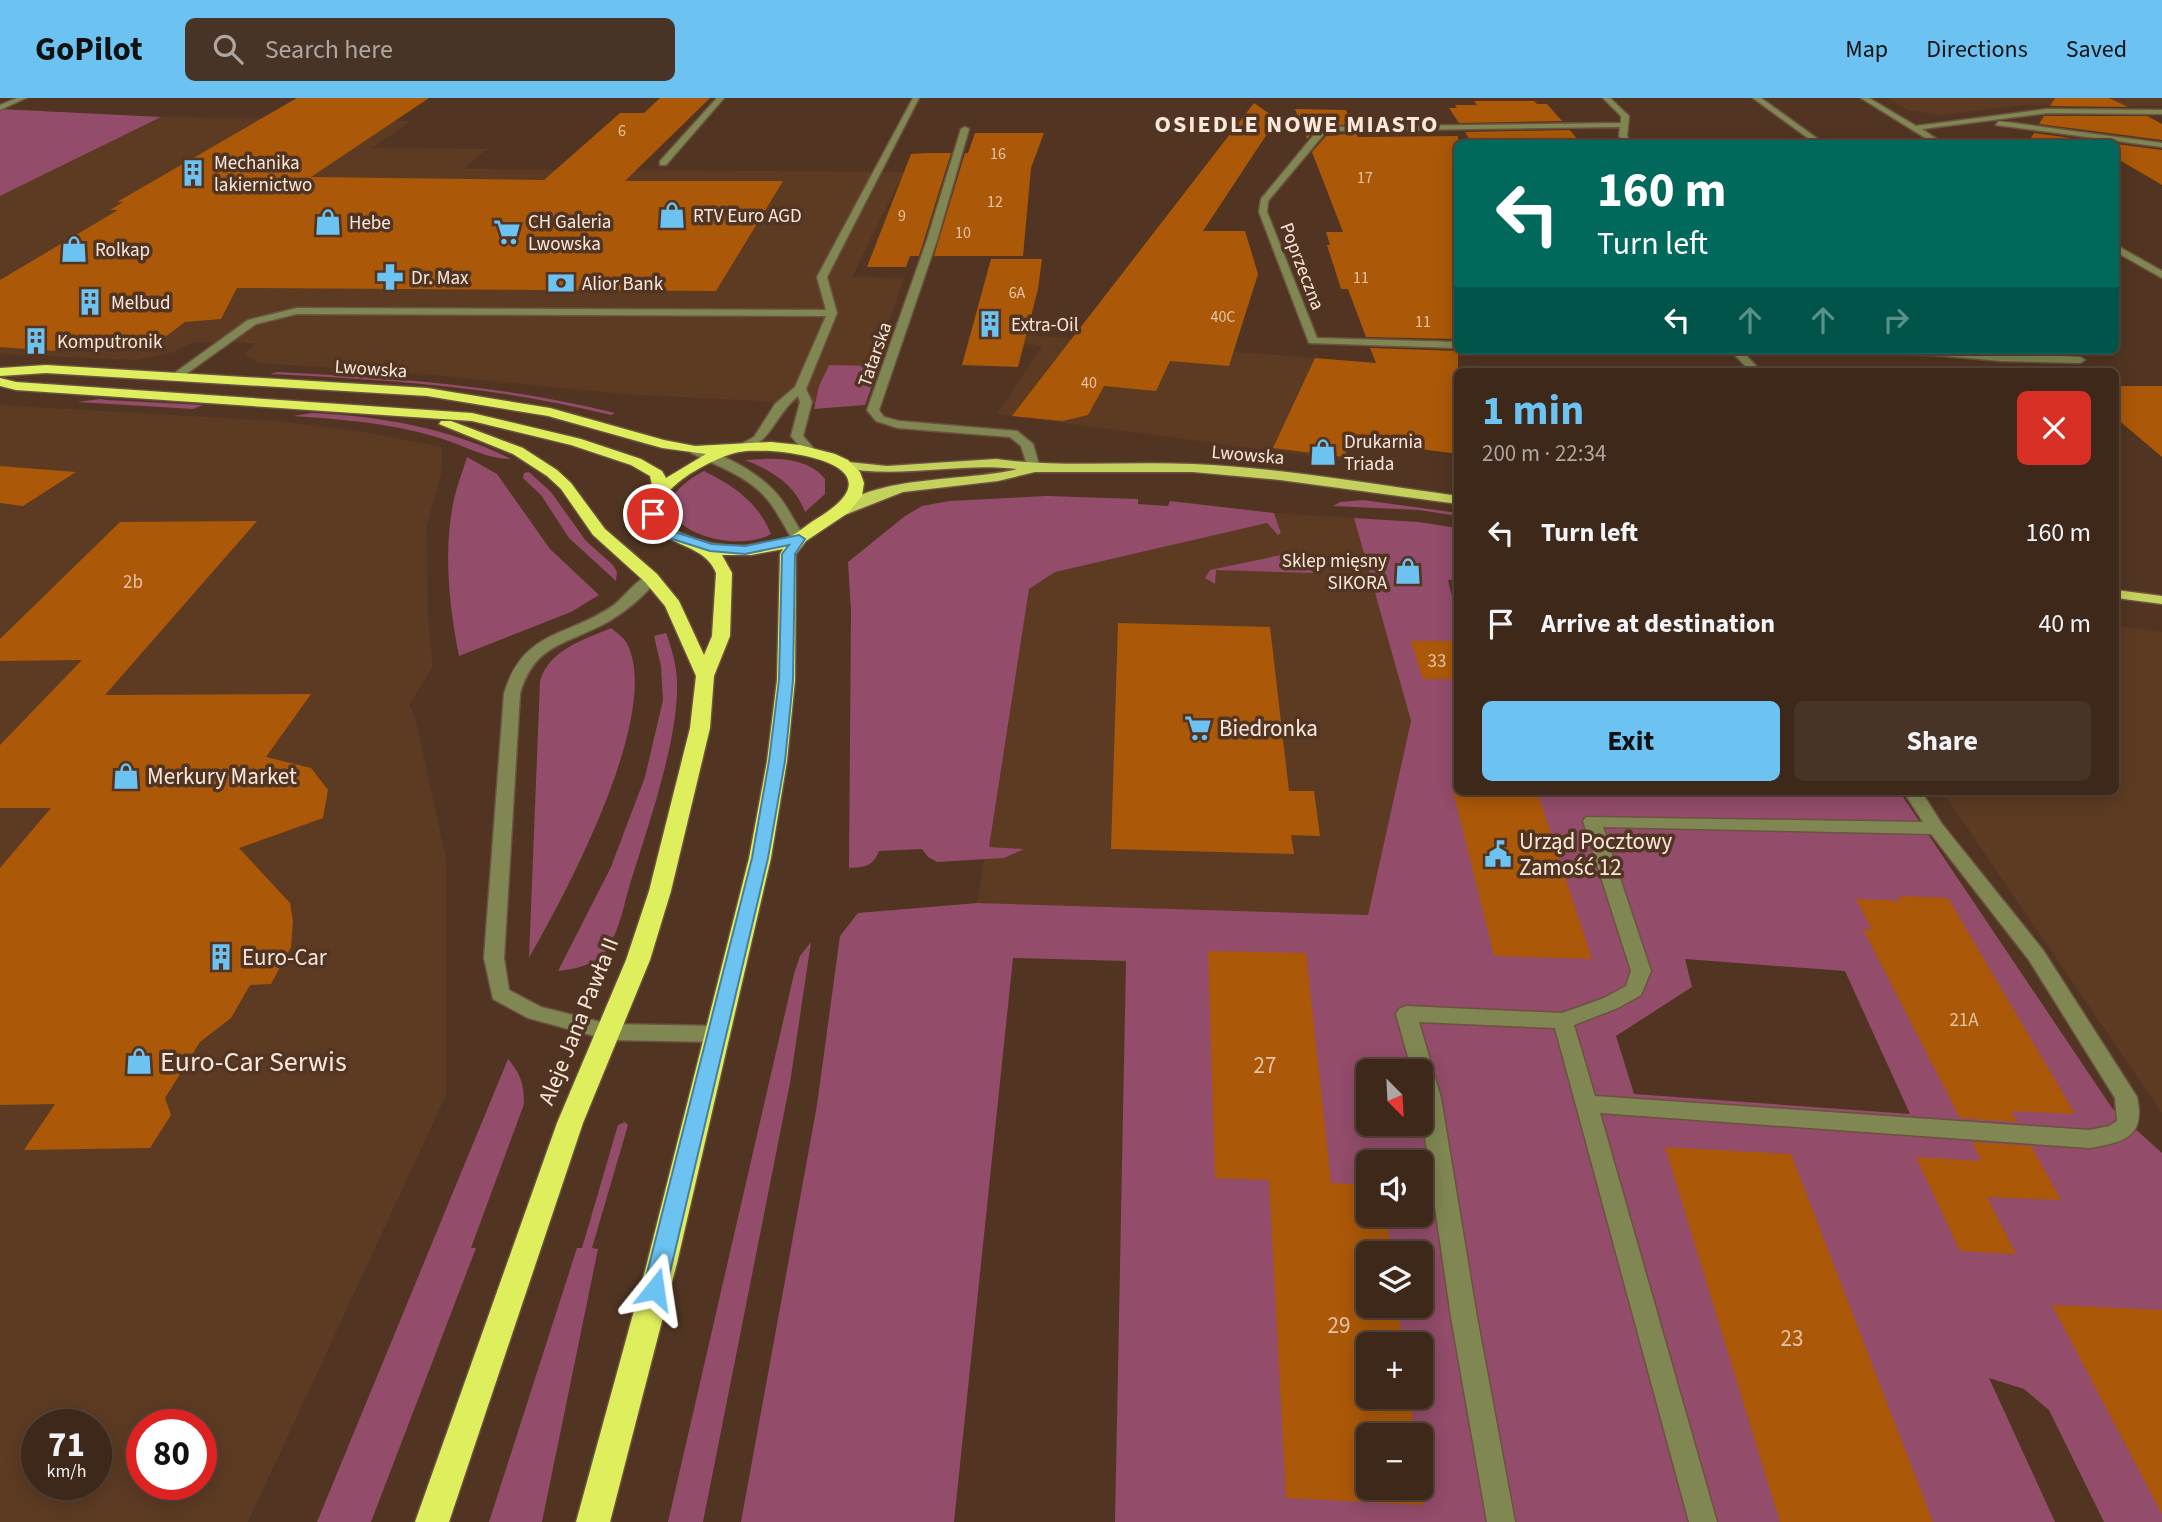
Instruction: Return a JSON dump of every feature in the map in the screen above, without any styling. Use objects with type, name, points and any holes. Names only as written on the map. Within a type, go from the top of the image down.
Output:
[{"type":"highway","name":"Lwowska","points":[[0,372],[46,369],[382,388],[469,397],[580,419],[663,444],[695,450],[776,447],[810,450],[843,464]]},
{"type":"highway","name":"Lwowska","points":[[0,382],[16,386],[472,417],[576,442],[649,467],[657,474],[661,490]]},
{"type":"highway","points":[[419,414],[499,442],[535,461],[566,486],[599,531],[651,578],[680,618],[705,676]]},
{"type":"highway","points":[[736,449],[711,458],[678,476],[661,490],[653,506],[656,521],[671,535],[695,544],[745,550],[799,539]]},
{"type":"highway","points":[[593,1522],[719,1034],[760,858],[775,774],[788,649],[788,554],[799,539],[849,504],[856,489],[854,476],[843,464]]},
{"type":"highway","name":"Aleje Jana Pawła II","points":[[432,1522],[570,1123],[638,960],[660,891],[700,728],[705,676],[722,636],[724,584],[720,562],[695,544]]},
{"type":"main road","name":"Lwowska","points":[[843,464],[887,470],[996,463],[1034,468],[1140,466],[1233,471],[1454,499]]},
{"type":"main road","name":"Lwowska","points":[[842,511],[870,497],[902,488],[1000,478],[1034,468]]},
{"type":"main road","points":[[2119,594],[2162,600]]},
{"type":"street","points":[[0,108],[23,98]]},
{"type":"street","points":[[663,163],[721,98]]},
{"type":"street","points":[[736,449],[759,439],[779,406],[800,389],[832,313],[822,277],[915,98]]},
{"type":"street","points":[[1606,98],[1625,116],[1623,136],[1626,140]]},
{"type":"street","points":[[1756,98],[1816,140]]},
{"type":"street","points":[[1864,98],[1934,140]]},
{"type":"street","points":[[1884,110],[1918,117],[1971,120],[2162,145]]},
{"type":"street","points":[[1915,128],[2047,111],[2162,112]]},
{"type":"street","name":"Poprzeczna","points":[[1454,345],[1313,341],[1263,212],[1264,201],[1321,132],[1334,128],[1626,125]]},
{"type":"street","name":"Tatarska","points":[[965,129],[932,240],[873,410],[880,419],[898,424],[1013,434],[1027,443],[1034,468]]},
{"type":"street","points":[[2119,250],[2162,275]]},
{"type":"street","points":[[175,377],[253,322],[297,311],[832,313]]},
{"type":"street","points":[[1739,354],[1753,368]]},
{"type":"street","points":[[1955,354],[2080,360]]},
{"type":"street","points":[[800,389],[806,402],[797,436],[810,450]]},
{"type":"street","points":[[695,450],[764,487],[799,539]]},
{"type":"street","points":[[651,578],[638,594],[621,607],[539,648],[523,663],[516,675],[512,694],[494,958],[500,994],[535,1013],[609,1032],[719,1034]]},
{"type":"street","points":[[1588,1104],[2089,1139],[2113,1135],[2126,1126],[2131,1114],[2126,1097],[2036,955],[1936,828],[1915,795]]},
{"type":"street","points":[[1501,1522],[1464,1317],[1430,1098],[1406,1014],[1563,1021],[1611,1003],[1634,990],[1641,971],[1592,821],[1936,828]]},
{"type":"street","points":[[1563,1021],[1703,1522]]},
{"type":"shaded area","points":[[1887,98],[2162,98],[2162,106],[2022,105],[1939,115],[1908,110]]},
{"type":"shaded area","points":[[0,109],[161,117],[0,196]]},
{"type":"shaded area","points":[[161,117],[411,121],[372,148],[487,149],[463,169],[904,172],[852,277],[904,278],[875,364],[856,406],[623,394],[412,373],[259,363],[244,354],[257,343],[193,342],[174,352],[137,360],[0,354],[0,196]]},
{"type":"shaded area","points":[[1027,335],[1349,361],[1368,409],[1341,460],[997,414],[1042,346],[1023,344]]},
{"type":"shaded area","points":[[829,365],[879,366],[865,405],[814,409],[819,386]]},
{"type":"shaded area","points":[[277,372],[405,380],[489,389],[615,413],[611,415],[525,397],[442,386],[270,374]]},
{"type":"shaded area","points":[[100,399],[203,405],[193,409],[77,402]]},
{"type":"shaded area","points":[[0,405],[275,421],[363,432],[442,447],[442,470],[427,526],[428,621],[433,666],[409,705],[415,716],[446,859],[446,1095],[248,1522],[0,1522]]},
{"type":"shaded area","points":[[312,413],[363,417],[414,426],[464,439],[511,459],[491,456],[443,439],[399,428],[293,416]]},
{"type":"shaded area","points":[[467,457],[497,474],[550,549],[599,595],[571,612],[459,656],[452,617],[448,557],[454,499]]},
{"type":"shaded area","points":[[745,460],[788,460],[809,466],[825,479],[825,494],[805,512],[795,493],[781,479]]},
{"type":"shaded area","points":[[704,471],[744,496],[759,513],[771,534],[752,540],[730,541],[708,537],[689,529],[676,517],[672,503],[680,488]]},
{"type":"shaded area","points":[[529,472],[551,492],[586,541],[613,565],[617,572],[616,581],[569,538],[541,495],[523,478],[524,473]]},
{"type":"shaded area","points":[[1047,496],[1138,499],[1138,504],[1168,506],[1170,501],[1274,513],[1281,533],[1278,535],[1267,523],[1055,572],[1029,589],[989,847],[1024,849],[1004,858],[937,862],[928,857],[922,849],[879,851],[867,865],[849,868],[851,611],[848,562],[905,516],[922,506],[949,501]]},
{"type":"shaded area","points":[[1363,500],[1454,512],[1454,515],[1419,510],[1333,506],[1340,502]]},
{"type":"shaded area","points":[[1274,513],[1354,518],[1411,721],[1368,915],[977,903],[1029,589],[1054,572],[1267,523],[1279,535],[1281,532]]},
{"type":"shaded area","points":[[1354,518],[1454,527],[1454,580],[1448,580],[1454,604],[1454,795],[1902,795],[2112,1108],[2162,1153],[2162,1522],[2104,1522],[2049,1410],[2024,1389],[1989,1378],[2055,1522],[1115,1522],[1126,961],[1013,958],[954,1522],[741,1522],[817,1105],[840,936],[858,913],[977,903],[1368,915],[1411,721]],"holes":[[[1685,959],[1845,971],[1910,1114],[1634,1094],[1616,1036],[1692,987]]]},
{"type":"shaded area","points":[[1286,554],[1309,563],[1313,573],[1216,570],[1215,584],[1205,578],[1210,570]]},
{"type":"shaded area","points":[[2119,626],[2162,632],[2162,1113],[1945,795],[2119,795]]},
{"type":"shaded area","points":[[611,628],[626,642],[634,673],[632,711],[622,756],[585,849],[529,958],[540,681],[551,661],[568,647]]},
{"type":"shaded area","points":[[666,633],[677,684],[672,737],[660,788],[619,924],[609,946],[599,957],[580,967],[558,971],[611,867],[645,777],[663,700],[661,666],[654,636]]},
{"type":"shaded area","points":[[811,942],[790,1083],[703,1522],[668,1522],[794,974],[800,956]]},
{"type":"shaded area","points":[[508,1059],[521,1080],[524,1104],[471,1248],[476,1248],[371,1522],[317,1522]]},
{"type":"shaded area","points":[[625,1122],[628,1125],[592,1248],[598,1249],[542,1522],[489,1522],[577,1248],[582,1248],[618,1125]]},
{"type":"building","points":[[297,98],[429,98],[311,177],[544,180],[620,113],[644,113],[660,98],[710,98],[625,181],[783,181],[716,291],[237,288],[221,319],[185,322],[157,343],[72,341],[54,351],[0,347],[0,280],[118,210],[110,210],[123,202],[117,202]]},
{"type":"building","points":[[2055,98],[2109,98],[2128,107],[2050,106]]},
{"type":"building","points":[[1474,101],[1534,101],[1537,104],[1547,104],[1562,121],[1459,123],[1449,108],[1457,108],[1455,105],[1477,105]]},
{"type":"building","points":[[1254,103],[1277,119],[1203,231],[1245,231],[1258,274],[1229,366],[1170,361],[1156,391],[1104,386],[1088,415],[1063,421],[1012,416]]},
{"type":"building","points":[[1295,109],[1346,110],[1352,124],[1317,127],[1307,139]]},
{"type":"building","points":[[2044,116],[2147,116],[2162,124],[2162,140],[2039,124]]},
{"type":"building","points":[[1570,130],[1578,140],[1470,140],[1465,132]]},
{"type":"building","points":[[975,133],[1044,133],[1031,168],[1023,256],[934,256],[965,153],[968,153]]},
{"type":"building","points":[[1356,133],[1358,137],[1458,136],[1458,140],[1454,140],[1454,339],[1366,337],[1348,289],[1341,289],[1327,245],[1330,245],[1326,232],[1343,232],[1312,152],[1326,136]]},
{"type":"building","points":[[2034,133],[2086,140],[2030,140]]},
{"type":"building","points":[[2119,144],[2162,150],[2162,185],[2119,160]]},
{"type":"building","points":[[951,153],[919,256],[910,256],[906,267],[867,267],[911,154]]},
{"type":"building","points":[[991,259],[1042,259],[1038,289],[1018,367],[962,365]]},
{"type":"building","points":[[1370,348],[1454,351],[1454,354],[1458,354],[1458,368],[1454,368],[1454,453],[1351,440],[1344,457],[1273,448],[1315,358],[1376,363]]},
{"type":"building","points":[[2119,386],[2162,386],[2162,457],[2119,421]]},
{"type":"building","points":[[0,466],[76,472],[23,506],[0,503]]},
{"type":"building","points":[[257,521],[105,695],[311,694],[266,757],[311,768],[328,790],[323,818],[239,848],[290,903],[293,921],[291,947],[271,984],[250,985],[231,1018],[200,1042],[165,1098],[171,1115],[150,1148],[24,1150],[55,1104],[0,1105],[0,868],[51,808],[0,808],[0,745],[82,660],[0,661],[0,639],[120,522]]},
{"type":"building","name":"Biedronka","points":[[1118,623],[1270,627],[1289,791],[1314,791],[1320,836],[1291,835],[1294,854],[1111,849]]},
{"type":"building","points":[[1411,641],[1454,641],[1454,679],[1423,679]]},
{"type":"building","points":[[1453,791],[1454,795],[1538,795],[1592,959],[1494,956]]},
{"type":"building","points":[[1898,896],[1948,898],[2075,1114],[2011,1111],[2017,1122],[1960,1118],[1863,929],[1872,930],[1856,899],[1901,901]]},
{"type":"building","points":[[1208,951],[1306,953],[1331,1183],[1356,1184],[1356,1227],[1388,1227],[1389,1241],[1356,1241],[1356,1318],[1400,1318],[1401,1332],[1356,1332],[1356,1409],[1412,1409],[1413,1423],[1356,1423],[1356,1500],[1423,1500],[1424,1505],[1286,1498],[1269,1180],[1215,1178]]},
{"type":"building","points":[[1972,1142],[2031,1146],[2061,1200],[1987,1197],[2016,1254],[1960,1251],[1916,1157],[1981,1161]]},
{"type":"building","points":[[1665,1147],[1791,1154],[1933,1522],[1780,1522]]},
{"type":"building","points":[[2052,1305],[2162,1310],[2162,1514]]},
{"type":"place","name":"Mechanika lakiernictwo","points":[[193,173]]},
{"type":"place","name":"RTV Euro AGD","points":[[672,215]]},
{"type":"place","name":"Hebe","points":[[328,222]]},
{"type":"place","name":"CH Galeria Lwowska","points":[[507,232]]},
{"type":"place","name":"Rolkap","points":[[74,249]]},
{"type":"place","name":"Dr. Max","points":[[390,277]]},
{"type":"place","name":"Alior Bank","points":[[561,283]]},
{"type":"place","name":"Melbud","points":[[90,302]]},
{"type":"place","name":"Extra-Oil","points":[[990,324]]},
{"type":"place","name":"Komputronik","points":[[36,341]]},
{"type":"place","name":"Drukarnia Triada","points":[[1323,452]]},
{"type":"place","name":"Sklep mięsny SIKORA","points":[[1408,571]]},
{"type":"place","name":"Biedronka","points":[[1198,728]]},
{"type":"place","name":"Merkury Market","points":[[126,776]]},
{"type":"place","name":"Urząd Pocztowy Zamość 12","points":[[1498,854]]},
{"type":"place","name":"Euro-Car","points":[[221,957]]},
{"type":"place","name":"Euro-Car Serwis","points":[[139,1061]]},
{"type":"district","name":"OSIEDLE NOWE MIASTO","points":[[1297,124]]},
{"type":"route","points":[[653,514],[662,528],[671,535],[710,548],[745,550],[799,539],[788,554],[786,680],[777,761],[760,858],[655,1289]]}]
